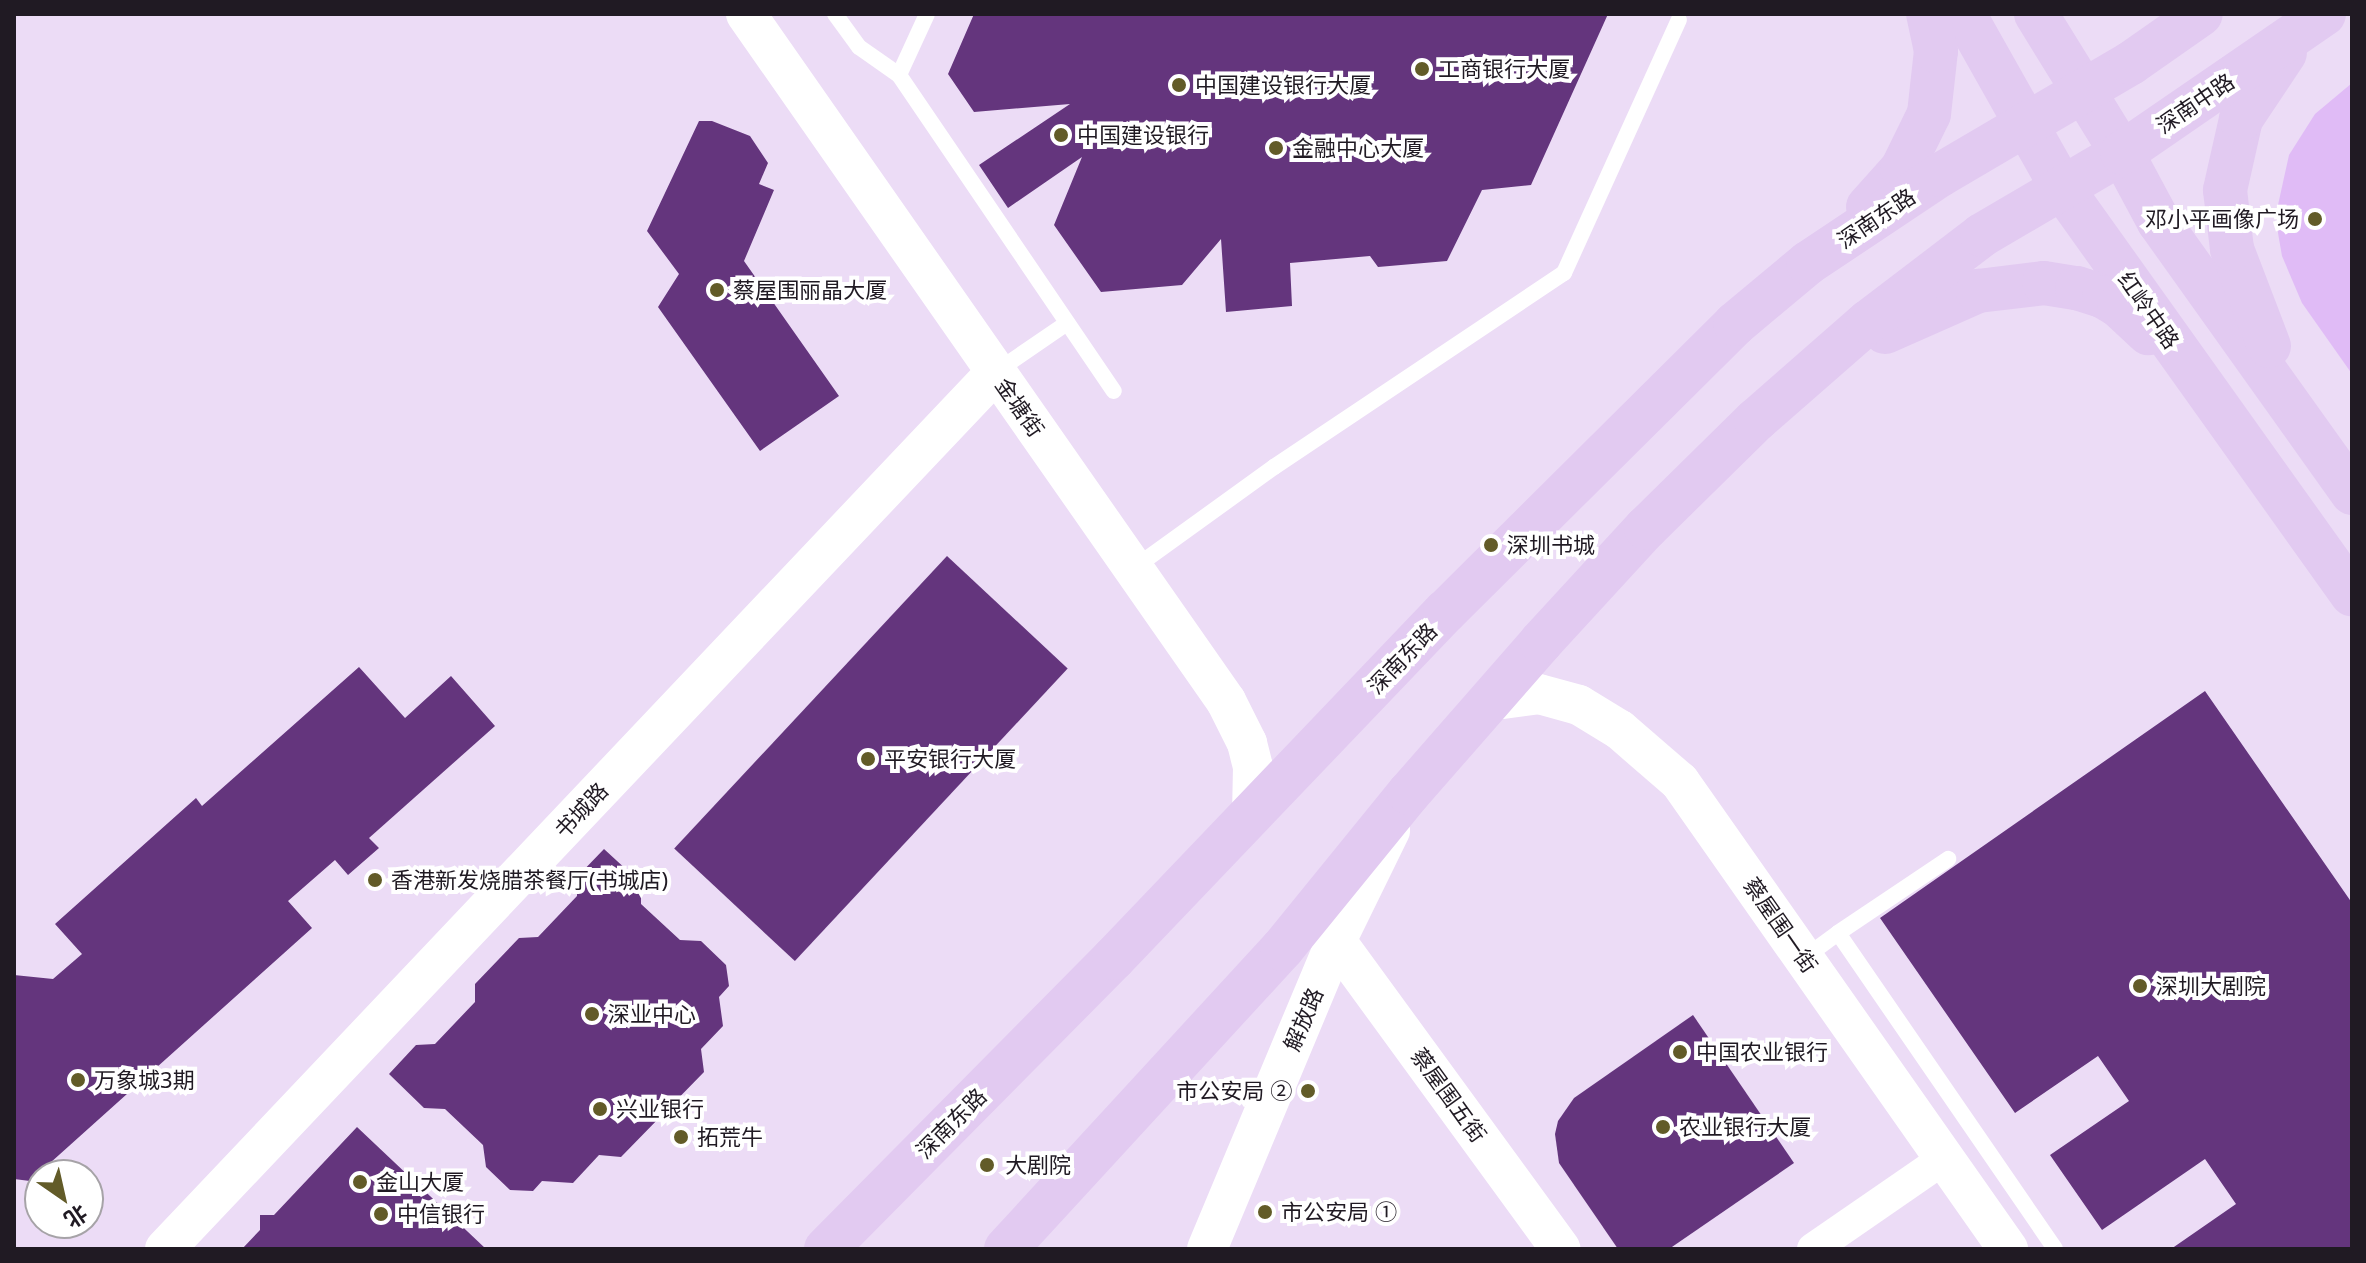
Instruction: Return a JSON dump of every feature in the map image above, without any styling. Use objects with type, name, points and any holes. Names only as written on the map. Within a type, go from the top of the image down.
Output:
[{"type":"main road","points":[[1808,263],[1873,203],[1902,169],[1918,140],[1935,86],[1936,51],[1928,14]]},
{"type":"main road","name":"红岭中路","points":[[1964,14],[2062,188],[2352,594]]},
{"type":"main road","points":[[2036,14],[2122,153],[2159,222],[2352,493]]},
{"type":"main road","points":[[2026,125],[2201,14]]},
{"type":"main road","points":[[2297,415],[2232,249],[2225,190],[2241,119],[2260,86],[2316,20]]},
{"type":"main road","name":"深南中路","points":[[2062,188],[2122,153],[2316,20]]},
{"type":"main road","name":"深南东路","points":[[826,1249],[1445,612],[1735,324],[1808,263],[1940,175],[2026,125]]},
{"type":"main road","points":[[1006,1249],[1282,949],[1488,701],[1646,528],[1756,420],[1868,322],[1982,235],[2062,188]]},
{"type":"main road","points":[[1812,371],[1916,317],[1978,291],[2044,283],[2077,288],[2119,306],[2149,333],[2255,460]]},
{"type":"street","name":"金塘街","points":[[746,14],[1238,722],[1253,767],[1252,814]]},
{"type":"street","name":"书城路","points":[[165,1249],[996,372]]},
{"type":"street","name":"蔡屋围一街","points":[[1488,701],[1539,694],[1579,705],[1620,730],[1680,782],[2008,1249]]},
{"type":"street","name":"解放路","points":[[1207,1248],[1336,941],[1409,793]]},
{"type":"street","name":"蔡屋围五街","points":[[1336,941],[1561,1249]]},
{"type":"street","points":[[1813,1249],[1945,1158]]},
{"type":"lane","points":[[835,14],[859,47],[899,75],[1114,391]]},
{"type":"lane","points":[[899,75],[927,14]]},
{"type":"lane","points":[[1133,568],[1274,467],[1564,273],[1679,20]]},
{"type":"lane","points":[[996,372],[1067,323]]},
{"type":"lane","points":[[1804,958],[1948,859]]},
{"type":"lane","points":[[1838,933],[2055,1249]]},
{"type":"shaded area","name":"邓小平画像广场","points":[[2352,83],[2352,374],[2302,303],[2282,256],[2278,205],[2289,155],[2315,114]]},
{"type":"building","name":"金融中心大厦","points":[[974,14],[1608,14],[1531,185],[1482,190],[1447,261],[1378,267],[1370,256],[1290,263],[1292,306],[1226,312],[1221,239],[1182,285],[1101,292],[1054,225],[1082,157],[1008,208],[979,165],[1070,104],[974,112],[948,74]]},
{"type":"building","name":"蔡屋围丽晶大厦","points":[[699,121],[712,121],[750,136],[768,163],[759,184],[774,190],[744,261],[839,396],[760,451],[658,307],[679,274],[647,231]]},
{"type":"building","name":"平安银行大厦","points":[[947,556],[1068,669],[795,961],[674,849]]},
{"type":"building","name":"万象城3期","points":[[359,667],[405,718],[451,676],[495,726],[369,838],[379,848],[348,875],[335,860],[288,901],[312,928],[55,1159],[24,1159],[24,1180],[14,1179],[14,975],[53,979],[82,954],[55,924],[196,798],[202,806]]},
{"type":"building","name":"深圳大剧院","points":[[2205,691],[2352,903],[2352,1249],[2171,1249],[2236,1204],[2205,1159],[2102,1230],[2050,1155],[2129,1101],[2098,1056],[2015,1113],[1880,918]]},
{"type":"building","name":"深业中心","points":[[604,849],[641,883],[641,904],[680,940],[701,941],[726,965],[729,986],[719,997],[723,1026],[701,1049],[704,1072],[621,1157],[599,1155],[573,1183],[542,1181],[533,1191],[510,1190],[486,1167],[483,1145],[445,1109],[424,1108],[389,1074],[416,1045],[435,1044],[475,1002],[475,984],[519,938],[538,937],[577,896],[577,877]]},
{"type":"building","name":"农业银行大厦","points":[[1693,1015],[1794,1163],[1669,1249],[1618,1249],[1559,1163],[1555,1134],[1558,1121],[1574,1098]]},
{"type":"building","name":"金山大厦","points":[[357,1127],[486,1249],[242,1249],[260,1230],[260,1215],[274,1215]]},
{"type":"place","name":"工商银行大厦","points":[[1422,69]]},
{"type":"place","name":"中国建设银行大厦","points":[[1179,85]]},
{"type":"place","name":"中国建设银行","points":[[1061,135]]},
{"type":"place","name":"金融中心大厦","points":[[1276,148]]},
{"type":"place","name":"邓小平画像广场","points":[[2315,219]]},
{"type":"place","name":"蔡屋围丽晶大厦","points":[[717,290]]},
{"type":"place","name":"深圳书城","points":[[1491,545]]},
{"type":"place","name":"平安银行大厦","points":[[868,759]]},
{"type":"place","name":"香港新发烧腊茶餐厅(书城店)","points":[[375,880]]},
{"type":"place","name":"深圳大剧院","points":[[2140,986]]},
{"type":"place","name":"深业中心","points":[[592,1014]]},
{"type":"place","name":"中国农业银行","points":[[1680,1052]]},
{"type":"place","name":"万象城3期","points":[[78,1080]]},
{"type":"place","name":"市公安局 ②","points":[[1308,1091]]},
{"type":"place","name":"兴业银行","points":[[600,1109]]},
{"type":"place","name":"农业银行大厦","points":[[1663,1127]]},
{"type":"place","name":"拓荒牛","points":[[681,1137]]},
{"type":"place","name":"大剧院","points":[[987,1165]]},
{"type":"place","name":"金山大厦","points":[[360,1182]]},
{"type":"place","name":"市公安局 ①","points":[[1265,1212]]},
{"type":"place","name":"中信银行","points":[[381,1214]]}]
